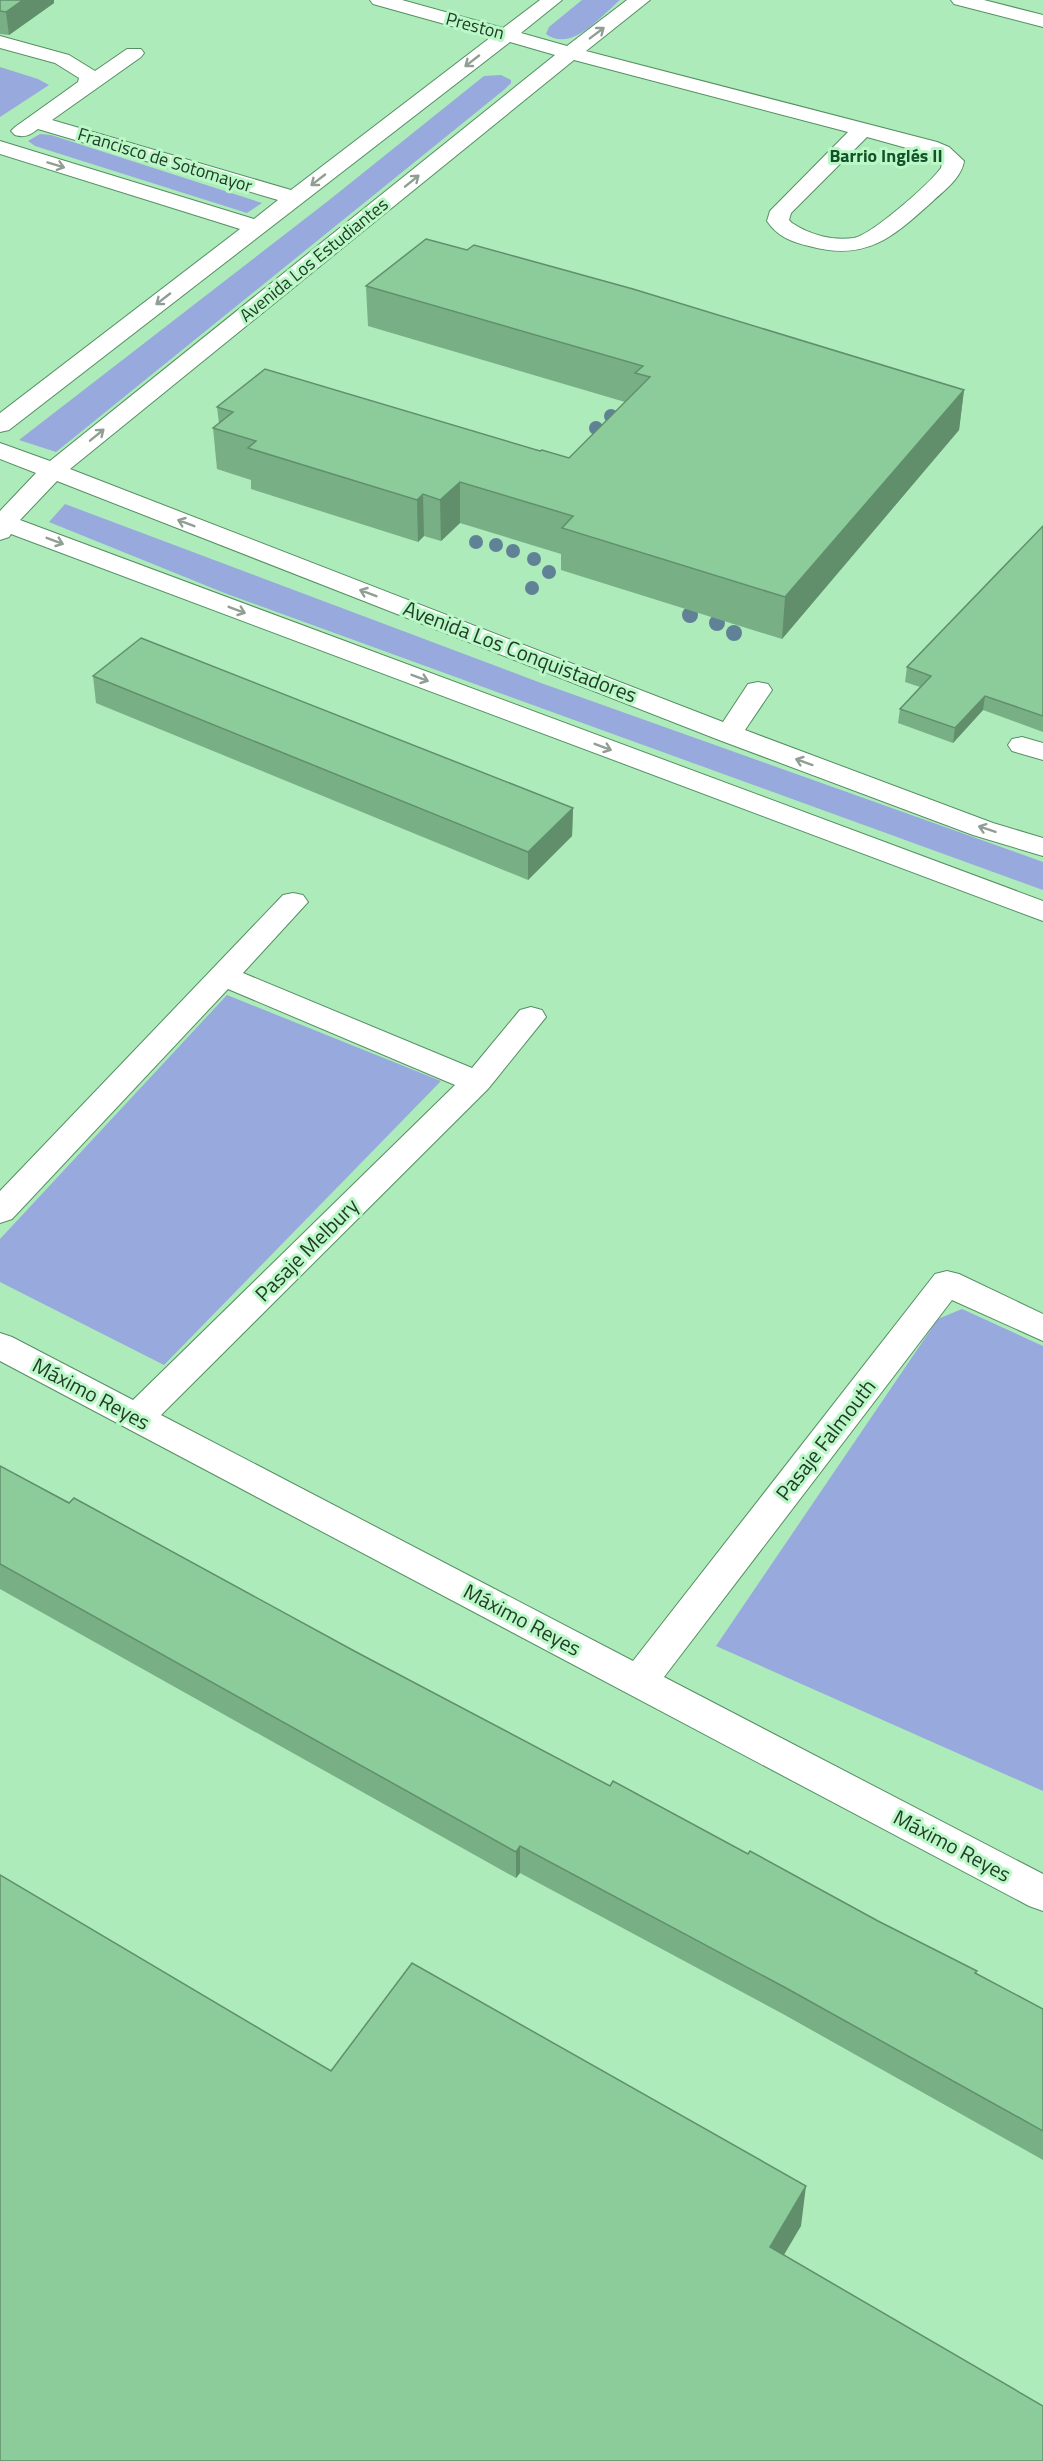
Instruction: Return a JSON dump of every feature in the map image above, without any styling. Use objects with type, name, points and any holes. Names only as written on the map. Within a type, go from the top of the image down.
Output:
[{"type":"street","name":"Preston","points":[[380,0],[570,53],[863,129],[941,152],[953,161],[952,167],[938,184],[885,229],[865,242],[830,243],[796,235],[784,229],[778,221],[781,211],[863,129]]},
{"type":"street","points":[[0,425],[552,0]]},
{"type":"street","name":"Avenida Los Estudiantes","points":[[1,525],[51,472],[570,53],[640,0]]},
{"type":"street","points":[[961,0],[993,4],[1043,21]]},
{"type":"street","points":[[0,42],[76,64],[90,77],[88,84]]},
{"type":"street","points":[[0,147],[134,53]]},
{"type":"street","name":"Francisco de Sotomayor","points":[[36,122],[294,198]]},
{"type":"street","name":"Francisco de Sotomayor","points":[[0,147],[256,227]]},
{"type":"street","name":"Avenida Los Conquistadores","points":[[0,450],[51,472],[729,734],[983,829],[1043,847]]},
{"type":"street","points":[[1,525],[1043,912]]},
{"type":"street","points":[[729,734],[758,690]]},
{"type":"street","points":[[0,1211],[293,902]]},
{"type":"street","points":[[223,976],[477,1082]]},
{"type":"street","name":"Pasaje Melbury","points":[[136,1418],[477,1082],[531,1017]]},
{"type":"street","name":"Pasaje Falmouth","points":[[639,1682],[947,1283],[1043,1329]]},
{"type":"street","name":"Máximo Reyes","points":[[0,1346],[1043,1894]]},
{"type":"shaded area","points":[[582,0],[620,0],[595,23],[576,36],[556,39],[546,34],[549,27]]},
{"type":"shaded area","points":[[0,67],[38,79],[49,85],[0,117]]},
{"type":"shaded area","points":[[501,75],[511,80],[505,89],[56,452],[19,440],[328,201],[484,76]]},
{"type":"shaded area","points":[[40,134],[51,135],[262,203],[247,213],[35,146],[28,141]]},
{"type":"shaded area","points":[[65,504],[541,683],[1043,862],[1043,890],[227,594],[49,522]]},
{"type":"shaded area","points":[[227,995],[441,1081],[164,1365],[0,1282],[0,1239]]},
{"type":"shaded area","points":[[962,1309],[1043,1346],[1043,1791],[716,1646],[938,1319]]},
{"type":"building","points":[[0,0],[23,0],[6,12],[0,11]]},
{"type":"building","points":[[426,239],[467,250],[474,245],[633,289],[964,390],[785,597],[562,528],[573,516],[460,482],[440,500],[423,494],[417,500],[248,448],[256,441],[213,428],[233,412],[217,407],[265,369],[569,458],[650,377],[635,373],[643,366],[366,286]]},
{"type":"building","points":[[1043,526],[1043,716],[985,696],[955,728],[900,709],[931,676],[907,667]]},
{"type":"building","points":[[141,638],[573,808],[528,852],[93,676]]},
{"type":"building","points":[[0,1466],[69,1503],[74,1498],[358,1653],[610,1786],[613,1781],[748,1854],[750,1851],[878,1921],[977,1971],[975,1973],[1043,2009],[1043,2131],[786,1988],[520,1846],[516,1852],[0,1564]]},
{"type":"building","points":[[0,1875],[331,2071],[412,1963],[806,2186],[770,2247],[1043,2406],[1043,2461],[0,2461]]},
{"type":"district","name":"Barrio Inglés II","points":[[886,156]]}]
